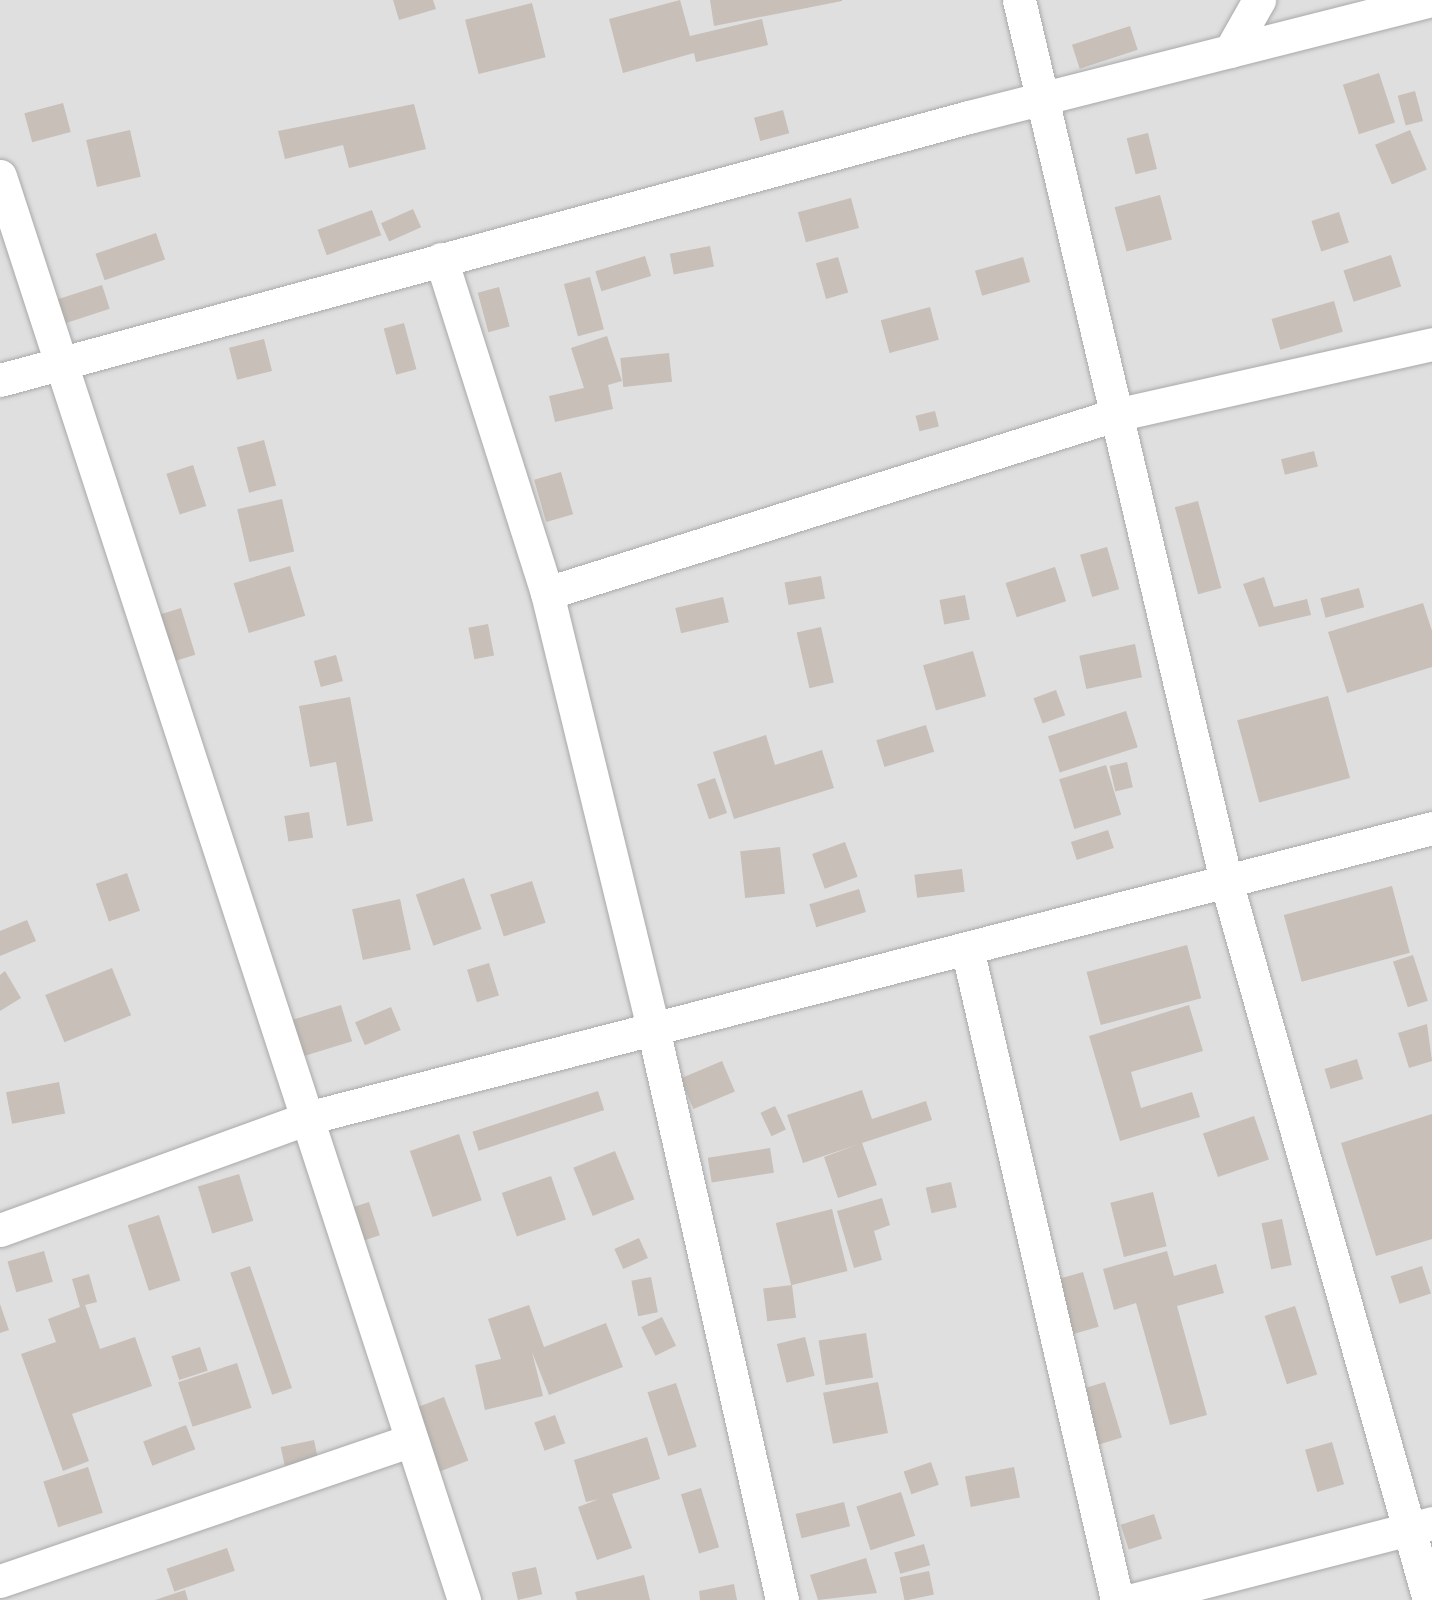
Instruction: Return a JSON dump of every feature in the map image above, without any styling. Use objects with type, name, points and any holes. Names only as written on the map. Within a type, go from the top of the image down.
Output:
[{"type":"street","points":[[1019,0],[1226,881],[1422,1526],[1429,1600]]},
{"type":"street","points":[[1230,51],[1259,0]]},
{"type":"street","points":[[0,380],[60,361],[1041,99],[1430,0]]},
{"type":"street","points":[[0,176],[464,1600]]},
{"type":"street","points":[[441,259],[547,593],[653,1028],[782,1600]]},
{"type":"street","points":[[547,593],[1115,415],[1432,344]]},
{"type":"street","points":[[0,1230],[307,1118],[1432,828]]},
{"type":"street","points":[[967,948],[1118,1600]]},
{"type":"street","points":[[0,1581],[412,1440]]},
{"type":"street","points":[[1133,1600],[1422,1526]]},
{"type":"shaded area","points":[[0,0],[1432,0],[1432,1600],[0,1600]]},
{"type":"building","points":[[393,0],[433,0],[436,9],[399,20]]},
{"type":"building","points":[[680,0],[690,36],[762,19],[768,45],[696,62],[694,53],[623,73],[609,19]]},
{"type":"building","points":[[710,0],[842,0],[842,1],[714,26]]},
{"type":"building","points":[[532,3],[546,57],[479,74],[465,20]]},
{"type":"building","points":[[1130,26],[1138,50],[1080,69],[1072,45]]},
{"type":"building","points":[[1379,73],[1395,122],[1359,134],[1343,85]]},
{"type":"building","points":[[1415,91],[1423,121],[1406,126],[1398,96]]},
{"type":"building","points":[[63,103],[71,132],[32,142],[24,113]]},
{"type":"building","points":[[414,104],[426,149],[349,168],[343,145],[285,159],[278,131]]},
{"type":"building","points":[[783,110],[789,133],[760,141],[754,118]]},
{"type":"building","points":[[130,130],[141,177],[97,187],[86,140]]},
{"type":"building","points":[[1410,130],[1427,170],[1392,184],[1375,145]]},
{"type":"building","points":[[1148,133],[1157,169],[1136,174],[1127,138]]},
{"type":"building","points":[[1160,195],[1172,239],[1127,252],[1115,207]]},
{"type":"building","points":[[851,198],[859,228],[806,242],[798,212]]},
{"type":"building","points":[[413,209],[421,227],[389,242],[381,223]]},
{"type":"building","points":[[372,210],[381,235],[327,255],[317,230]]},
{"type":"building","points":[[1339,212],[1349,242],[1321,251],[1311,221]]},
{"type":"building","points":[[156,233],[165,259],[105,280],[95,254]]},
{"type":"building","points":[[710,246],[714,267],[674,274],[670,254]]},
{"type":"building","points":[[1391,255],[1401,286],[1354,302],[1343,270]]},
{"type":"building","points":[[645,256],[651,276],[601,291],[595,271]]},
{"type":"building","points":[[838,257],[848,293],[826,299],[816,263]]},
{"type":"building","points":[[1023,257],[1030,282],[982,296],[975,271]]},
{"type":"building","points":[[590,277],[604,329],[578,336],[564,284]]},
{"type":"building","points":[[102,285],[110,309],[56,326],[48,303]]},
{"type":"building","points":[[499,287],[510,327],[488,332],[478,293]]},
{"type":"building","points":[[1334,301],[1343,332],[1280,350],[1272,319]]},
{"type":"building","points":[[930,307],[939,340],[890,353],[881,320]]},
{"type":"building","points":[[404,323],[416,369],[396,375],[384,328]]},
{"type":"building","points":[[607,336],[622,381],[608,385],[613,409],[555,422],[549,396],[584,388],[571,348]]},
{"type":"building","points":[[264,339],[272,371],[237,380],[229,348]]},
{"type":"building","points":[[669,353],[672,382],[623,387],[620,358]]},
{"type":"building","points":[[935,411],[939,427],[919,431],[916,416]]},
{"type":"building","points":[[264,440],[276,485],[249,493],[237,447]]},
{"type":"building","points":[[1314,451],[1318,467],[1285,475],[1281,459]]},
{"type":"building","points":[[193,465],[206,506],[180,515],[166,474]]},
{"type":"building","points":[[561,472],[573,514],[546,522],[534,480]]},
{"type":"building","points":[[282,499],[294,552],[249,562],[237,509]]},
{"type":"building","points":[[1198,501],[1221,588],[1198,594],[1175,507]]},
{"type":"building","points":[[1107,547],[1119,589],[1092,597],[1080,555]]},
{"type":"building","points":[[290,566],[305,616],[249,633],[234,583]]},
{"type":"building","points":[[1055,567],[1066,601],[1017,617],[1006,583]]},
{"type":"building","points":[[821,576],[825,599],[789,605],[785,582]]},
{"type":"building","points":[[1264,577],[1274,607],[1307,599],[1311,615],[1259,627],[1243,584]]},
{"type":"building","points":[[1359,588],[1364,607],[1326,618],[1320,598]]},
{"type":"building","points":[[965,595],[970,620],[944,625],[939,600]]},
{"type":"building","points":[[723,597],[729,622],[681,633],[675,608]]},
{"type":"building","points":[[1423,603],[1432,631],[1432,667],[1347,693],[1328,632]]},
{"type":"building","points":[[181,608],[195,655],[163,665],[148,618]]},
{"type":"building","points":[[488,624],[494,655],[474,659],[468,628]]},
{"type":"building","points":[[821,627],[834,683],[809,688],[797,633]]},
{"type":"building","points":[[1135,644],[1142,677],[1086,689],[1079,656]]},
{"type":"building","points":[[973,651],[986,696],[936,711],[923,665]]},
{"type":"building","points":[[336,655],[343,681],[321,687],[314,661]]},
{"type":"building","points":[[1056,690],[1065,715],[1043,724],[1033,698]]},
{"type":"building","points":[[1328,696],[1350,778],[1259,802],[1237,720]]},
{"type":"building","points":[[350,697],[373,821],[347,826],[336,762],[310,767],[299,706]]},
{"type":"building","points":[[1126,711],[1138,747],[1060,772],[1048,736]]},
{"type":"building","points":[[926,725],[934,752],[884,767],[876,740]]},
{"type":"building","points":[[766,735],[775,765],[822,750],[834,788],[734,819],[713,752]]},
{"type":"building","points":[[1127,762],[1133,787],[1115,791],[1109,766]]},
{"type":"building","points":[[1106,765],[1121,815],[1074,829],[1059,779]]},
{"type":"building","points":[[715,778],[727,813],[709,819],[697,784]]},
{"type":"building","points":[[309,812],[313,838],[288,842],[284,816]]},
{"type":"building","points":[[1108,830],[1114,848],[1077,860],[1071,842]]},
{"type":"building","points":[[845,842],[858,877],[825,889],[812,854]]},
{"type":"building","points":[[780,847],[785,894],[745,898],[740,851]]},
{"type":"building","points":[[962,869],[965,892],[917,898],[914,875]]},
{"type":"building","points":[[127,873],[140,911],[109,922],[96,884]]},
{"type":"building","points":[[464,878],[482,929],[433,946],[416,895]]},
{"type":"building","points":[[532,881],[546,923],[504,936],[490,895]]},
{"type":"building","points":[[1392,886],[1410,953],[1302,982],[1284,915]]},
{"type":"building","points":[[859,889],[866,912],[816,927],[809,904]]},
{"type":"building","points":[[400,899],[411,950],[363,960],[352,909]]},
{"type":"building","points":[[27,920],[36,941],[0,956],[0,931]]},
{"type":"building","points":[[1187,945],[1201,998],[1101,1025],[1087,972]]},
{"type":"building","points":[[1413,955],[1428,1001],[1408,1007],[1393,961]]},
{"type":"building","points":[[489,963],[499,996],[477,1002],[467,970]]},
{"type":"building","points":[[112,968],[131,1015],[64,1042],[45,995]]},
{"type":"building","points":[[5,971],[21,998],[0,1011],[0,975]]},
{"type":"building","points":[[341,1005],[352,1041],[299,1058],[287,1021]]},
{"type":"building","points":[[1189,1005],[1203,1051],[1131,1072],[1141,1108],[1192,1092],[1200,1117],[1120,1141],[1089,1036]]},
{"type":"building","points":[[391,1007],[401,1030],[365,1045],[355,1022]]},
{"type":"building","points":[[1427,1024],[1432,1061],[1409,1068],[1398,1033]]},
{"type":"building","points":[[1357,1059],[1363,1079],[1331,1089],[1324,1069]]},
{"type":"building","points":[[722,1061],[735,1091],[693,1109],[681,1079]]},
{"type":"building","points":[[59,1082],[65,1113],[12,1124],[6,1092]]},
{"type":"building","points":[[862,1090],[872,1119],[926,1101],[932,1120],[862,1143],[877,1185],[838,1198],[824,1157],[859,1144],[803,1163],[787,1115]]},
{"type":"building","points":[[598,1091],[604,1110],[479,1151],[472,1132]]},
{"type":"building","points":[[775,1106],[786,1130],[771,1136],[760,1113]]},
{"type":"building","points":[[1432,1114],[1432,1239],[1376,1256],[1341,1143]]},
{"type":"building","points":[[1254,1116],[1269,1159],[1218,1177],[1203,1134]]},
{"type":"building","points":[[459,1134],[482,1200],[433,1217],[410,1151]]},
{"type":"building","points":[[770,1148],[774,1173],[712,1183],[708,1158]]},
{"type":"building","points":[[615,1151],[634,1199],[593,1216],[573,1168]]},
{"type":"building","points":[[239,1174],[253,1221],[212,1233],[198,1187]]},
{"type":"building","points":[[551,1176],[566,1219],[517,1236],[502,1193]]},
{"type":"building","points":[[951,1182],[957,1207],[932,1213],[926,1188]]},
{"type":"building","points":[[1153,1192],[1167,1246],[1124,1257],[1110,1203]]},
{"type":"building","points":[[882,1198],[890,1225],[874,1231],[882,1260],[854,1268],[837,1211]]},
{"type":"building","points":[[369,1202],[380,1235],[360,1242],[349,1208]]},
{"type":"building","points":[[832,1209],[847,1271],[791,1285],[776,1223]]},
{"type":"building","points":[[159,1215],[180,1281],[149,1291],[128,1225]]},
{"type":"building","points":[[1282,1219],[1292,1265],[1271,1269],[1261,1223]]},
{"type":"building","points":[[639,1238],[648,1258],[623,1269],[614,1249]]},
{"type":"building","points":[[44,1251],[53,1282],[16,1292],[7,1261]]},
{"type":"building","points":[[1167,1251],[1174,1276],[1216,1264],[1224,1293],[1177,1306],[1207,1415],[1170,1425],[1136,1303],[1114,1310],[1103,1269]]},
{"type":"building","points":[[250,1266],[292,1388],[272,1395],[230,1273]]},
{"type":"building","points":[[1422,1266],[1431,1294],[1400,1304],[1391,1276]]},
{"type":"building","points":[[1083,1272],[1099,1327],[1069,1335],[1053,1281]]},
{"type":"building","points":[[89,1274],[97,1302],[85,1305],[100,1349],[135,1337],[152,1386],[72,1414],[89,1461],[63,1471],[21,1354],[56,1342],[48,1319],[80,1307],[72,1279]]},
{"type":"building","points":[[651,1277],[658,1312],[638,1316],[631,1281]]},
{"type":"building","points":[[792,1285],[796,1318],[767,1321],[763,1289]]},
{"type":"building","points":[[0,1304],[9,1330],[0,1333]]},
{"type":"building","points":[[529,1305],[544,1347],[606,1323],[623,1367],[549,1395],[532,1352],[543,1396],[485,1410],[475,1365],[501,1359],[488,1319]]},
{"type":"building","points":[[1295,1306],[1317,1374],[1287,1384],[1265,1316]]},
{"type":"building","points":[[662,1317],[676,1346],[655,1356],[641,1327]]},
{"type":"building","points":[[866,1333],[873,1377],[826,1385],[819,1341]]},
{"type":"building","points":[[805,1337],[815,1376],[787,1383],[777,1344]]},
{"type":"building","points":[[200,1347],[208,1371],[179,1380],[171,1356]]},
{"type":"building","points":[[237,1363],[252,1408],[193,1427],[178,1382]]},
{"type":"building","points":[[878,1382],[888,1433],[833,1444],[823,1393]]},
{"type":"building","points":[[1105,1382],[1122,1437],[1099,1444],[1082,1389]]},
{"type":"building","points":[[676,1383],[697,1447],[668,1456],[647,1392]]},
{"type":"building","points":[[444,1397],[468,1460],[430,1475],[406,1412]]},
{"type":"building","points":[[555,1415],[565,1443],[545,1451],[534,1423]]},
{"type":"building","points":[[186,1425],[195,1449],[152,1466],[143,1441]]},
{"type":"building","points":[[647,1437],[660,1479],[612,1494],[632,1548],[597,1560],[578,1507],[599,1499],[586,1502],[574,1460]]},
{"type":"building","points":[[314,1440],[318,1459],[285,1466],[281,1447]]},
{"type":"building","points":[[1332,1442],[1344,1484],[1317,1492],[1305,1450]]},
{"type":"building","points":[[931,1462],[939,1485],[911,1494],[904,1471]]},
{"type":"building","points":[[88,1467],[103,1513],[58,1527],[43,1482]]},
{"type":"building","points":[[1014,1467],[1020,1497],[971,1507],[965,1477]]},
{"type":"building","points":[[701,1488],[719,1547],[699,1553],[681,1494]]},
{"type":"building","points":[[901,1492],[915,1536],[871,1550],[856,1507]]},
{"type":"building","points":[[844,1502],[850,1526],[802,1538],[795,1514]]},
{"type":"building","points":[[1154,1514],[1162,1539],[1129,1550],[1121,1525]]},
{"type":"building","points":[[924,1544],[930,1565],[900,1574],[894,1553]]},
{"type":"building","points":[[227,1548],[235,1571],[174,1592],[166,1569]]},
{"type":"building","points":[[866,1558],[877,1593],[818,1600],[810,1575]]},
{"type":"building","points":[[536,1567],[542,1594],[518,1600],[512,1573]]},
{"type":"building","points":[[929,1571],[934,1594],[904,1600],[900,1577]]},
{"type":"building","points":[[644,1575],[650,1600],[577,1600],[575,1592]]},
{"type":"building","points":[[734,1584],[737,1600],[700,1600],[699,1591]]},
{"type":"building","points":[[185,1590],[188,1600],[155,1600]]}]
